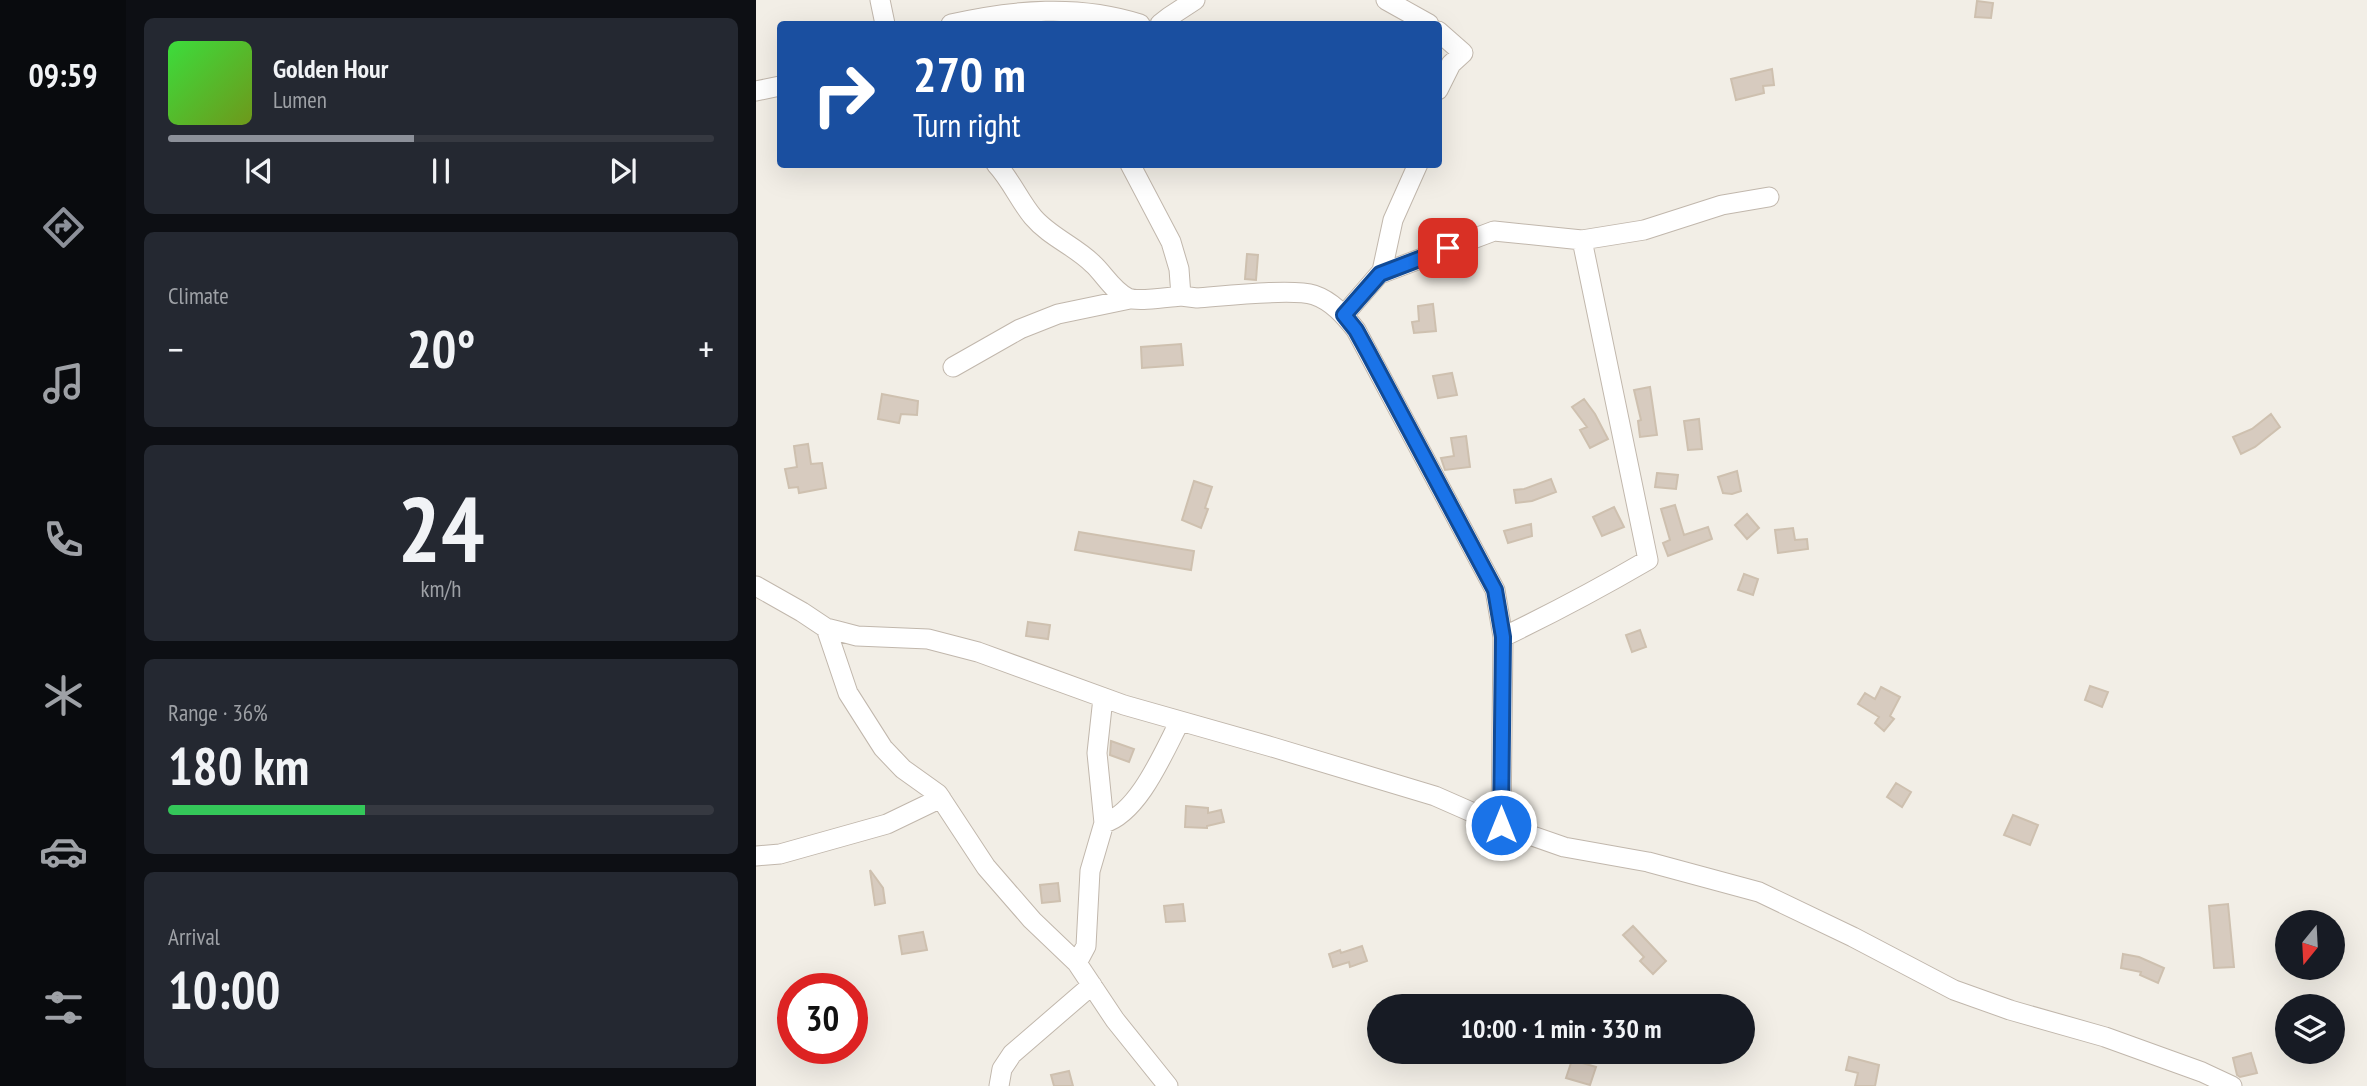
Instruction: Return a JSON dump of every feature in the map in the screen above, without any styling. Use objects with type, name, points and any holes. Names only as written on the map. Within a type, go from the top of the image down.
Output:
[{"type":"street","points":[[880,0],[884,21]]},
{"type":"street","points":[[1163,21],[1195,0]]},
{"type":"street","points":[[1386,0],[1424,21]]},
{"type":"street","points":[[968,21],[1074,6],[1130,21]]},
{"type":"street","points":[[1442,35],[1463,53],[1451,64],[1442,82]]},
{"type":"street","points":[[756,91],[777,87]]},
{"type":"street","points":[[1000,168],[1034,218],[1052,235],[1090,261],[1119,292],[1130,299]]},
{"type":"street","points":[[1132,168],[1171,242],[1179,269],[1181,296]]},
{"type":"street","points":[[1344,315],[1380,274],[1393,220],[1416,168]]},
{"type":"street","points":[[1380,274],[1494,231],[1582,240],[1644,229],[1722,205],[1769,197]]},
{"type":"street","points":[[1503,637],[1565,608],[1574,599],[1587,596],[1648,560],[1582,240]]},
{"type":"street","points":[[953,367],[1020,329],[1058,314],[1130,299],[1302,292],[1324,300],[1344,315],[1356,330],[1376,366],[1495,590],[1503,637],[1501,825]]},
{"type":"street","points":[[756,585],[826,628],[857,636],[928,639],[978,652],[1103,698],[1435,796],[1501,825],[1564,847],[1648,862],[1759,892],[1954,990],[2010,1010],[2116,1041],[2232,1086]]},
{"type":"street","points":[[826,628],[848,692],[865,723],[893,759],[938,793],[949,814],[986,867],[1032,920],[1077,963],[1115,1020],[1168,1086]]},
{"type":"street","points":[[1077,963],[1086,946],[1090,871],[1104,822],[1097,753],[1103,698]]},
{"type":"street","points":[[1104,822],[1113,820],[1143,791],[1180,721]]},
{"type":"street","points":[[756,856],[780,854],[887,824],[942,799]]},
{"type":"street","points":[[999,1086],[1002,1069],[1012,1055],[1091,985]]},
{"type":"building","points":[[1977,1],[1993,3],[1991,18],[1975,17]]},
{"type":"building","points":[[1772,69],[1774,85],[1763,86],[1764,93],[1736,100],[1731,79]]},
{"type":"building","points":[[1247,254],[1258,255],[1256,280],[1245,279]]},
{"type":"building","points":[[1433,304],[1436,331],[1414,333],[1412,322],[1419,321],[1418,306]]},
{"type":"building","points":[[1181,344],[1183,365],[1142,368],[1141,347]]},
{"type":"building","points":[[1452,373],[1457,395],[1438,398],[1433,376]]},
{"type":"building","points":[[1650,387],[1657,435],[1640,437],[1638,421],[1641,420],[1634,390]]},
{"type":"building","points":[[882,394],[918,401],[917,415],[901,414],[899,423],[878,419]]},
{"type":"building","points":[[1584,399],[1608,439],[1590,448],[1580,430],[1587,427],[1572,407]]},
{"type":"building","points":[[2271,414],[2280,427],[2255,447],[2241,454],[2233,437],[2252,429]]},
{"type":"building","points":[[1699,419],[1702,449],[1688,450],[1684,421]]},
{"type":"building","points":[[1466,436],[1470,467],[1445,470],[1441,458],[1454,456],[1451,438]]},
{"type":"building","points":[[808,444],[811,464],[822,463],[826,488],[799,493],[798,487],[789,488],[785,469],[797,467],[794,446]]},
{"type":"building","points":[[1737,471],[1741,491],[1723,493],[1718,477]]},
{"type":"building","points":[[1657,473],[1678,475],[1676,489],[1655,487]]},
{"type":"building","points":[[1551,479],[1556,492],[1532,501],[1516,503],[1514,490]]},
{"type":"building","points":[[1194,481],[1212,487],[1201,528],[1182,520]]},
{"type":"building","points":[[1675,505],[1684,535],[1708,527],[1712,539],[1668,556],[1663,543],[1670,540],[1661,509]]},
{"type":"building","points":[[1614,507],[1624,527],[1602,536],[1593,517]]},
{"type":"building","points":[[1747,514],[1759,528],[1747,539],[1735,525]]},
{"type":"building","points":[[1531,524],[1532,536],[1508,543],[1504,531]]},
{"type":"building","points":[[1793,528],[1795,540],[1807,539],[1808,549],[1778,553],[1775,530]]},
{"type":"building","points":[[1079,532],[1194,551],[1191,570],[1075,550]]},
{"type":"building","points":[[1744,574],[1758,579],[1753,595],[1738,590]]},
{"type":"building","points":[[1028,622],[1050,625],[1048,639],[1026,636]]},
{"type":"building","points":[[1640,630],[1646,647],[1632,652],[1626,635]]},
{"type":"building","points":[[2090,686],[2108,692],[2102,707],[2085,700]]},
{"type":"building","points":[[1881,687],[1900,697],[1890,716],[1894,719],[1884,731],[1875,723],[1879,717],[1858,704],[1865,693],[1875,699]]},
{"type":"building","points":[[1111,741],[1134,749],[1129,762],[1110,755]]},
{"type":"building","points":[[1896,783],[1911,792],[1902,807],[1887,797]]},
{"type":"building","points":[[1186,806],[1208,808],[1208,813],[1221,810],[1224,822],[1207,828],[1185,827]]},
{"type":"building","points":[[2013,815],[2038,825],[2030,845],[2004,835]]},
{"type":"building","points":[[870,870],[883,888],[885,903],[875,905]]},
{"type":"building","points":[[1058,883],[1060,901],[1042,903],[1040,885]]},
{"type":"building","points":[[1183,904],[1185,921],[1166,922],[1164,906]]},
{"type":"building","points":[[2228,904],[2234,967],[2214,968],[2209,906]]},
{"type":"building","points":[[1633,926],[1666,961],[1653,974],[1640,961],[1644,957],[1623,935]]},
{"type":"building","points":[[923,932],[927,950],[902,954],[899,936]]},
{"type":"building","points":[[1362,946],[1367,961],[1350,967],[1349,962],[1333,967],[1329,954]]},
{"type":"building","points":[[2123,954],[2139,957],[2164,968],[2158,983],[2140,975],[2141,972],[2121,968]]},
{"type":"building","points":[[2251,1053],[2257,1073],[2240,1077],[2237,1075],[2233,1058]]},
{"type":"building","points":[[1849,1057],[1879,1065],[1875,1086],[1855,1086],[1858,1073],[1846,1070]]},
{"type":"building","points":[[1571,1064],[1596,1067],[1590,1085],[1566,1078]]},
{"type":"building","points":[[1069,1071],[1073,1086],[1054,1086],[1051,1075]]},
{"type":"route","points":[[1448,248],[1380,274],[1344,315],[1356,330],[1429,462],[1495,590],[1503,637],[1501,825]]}]
